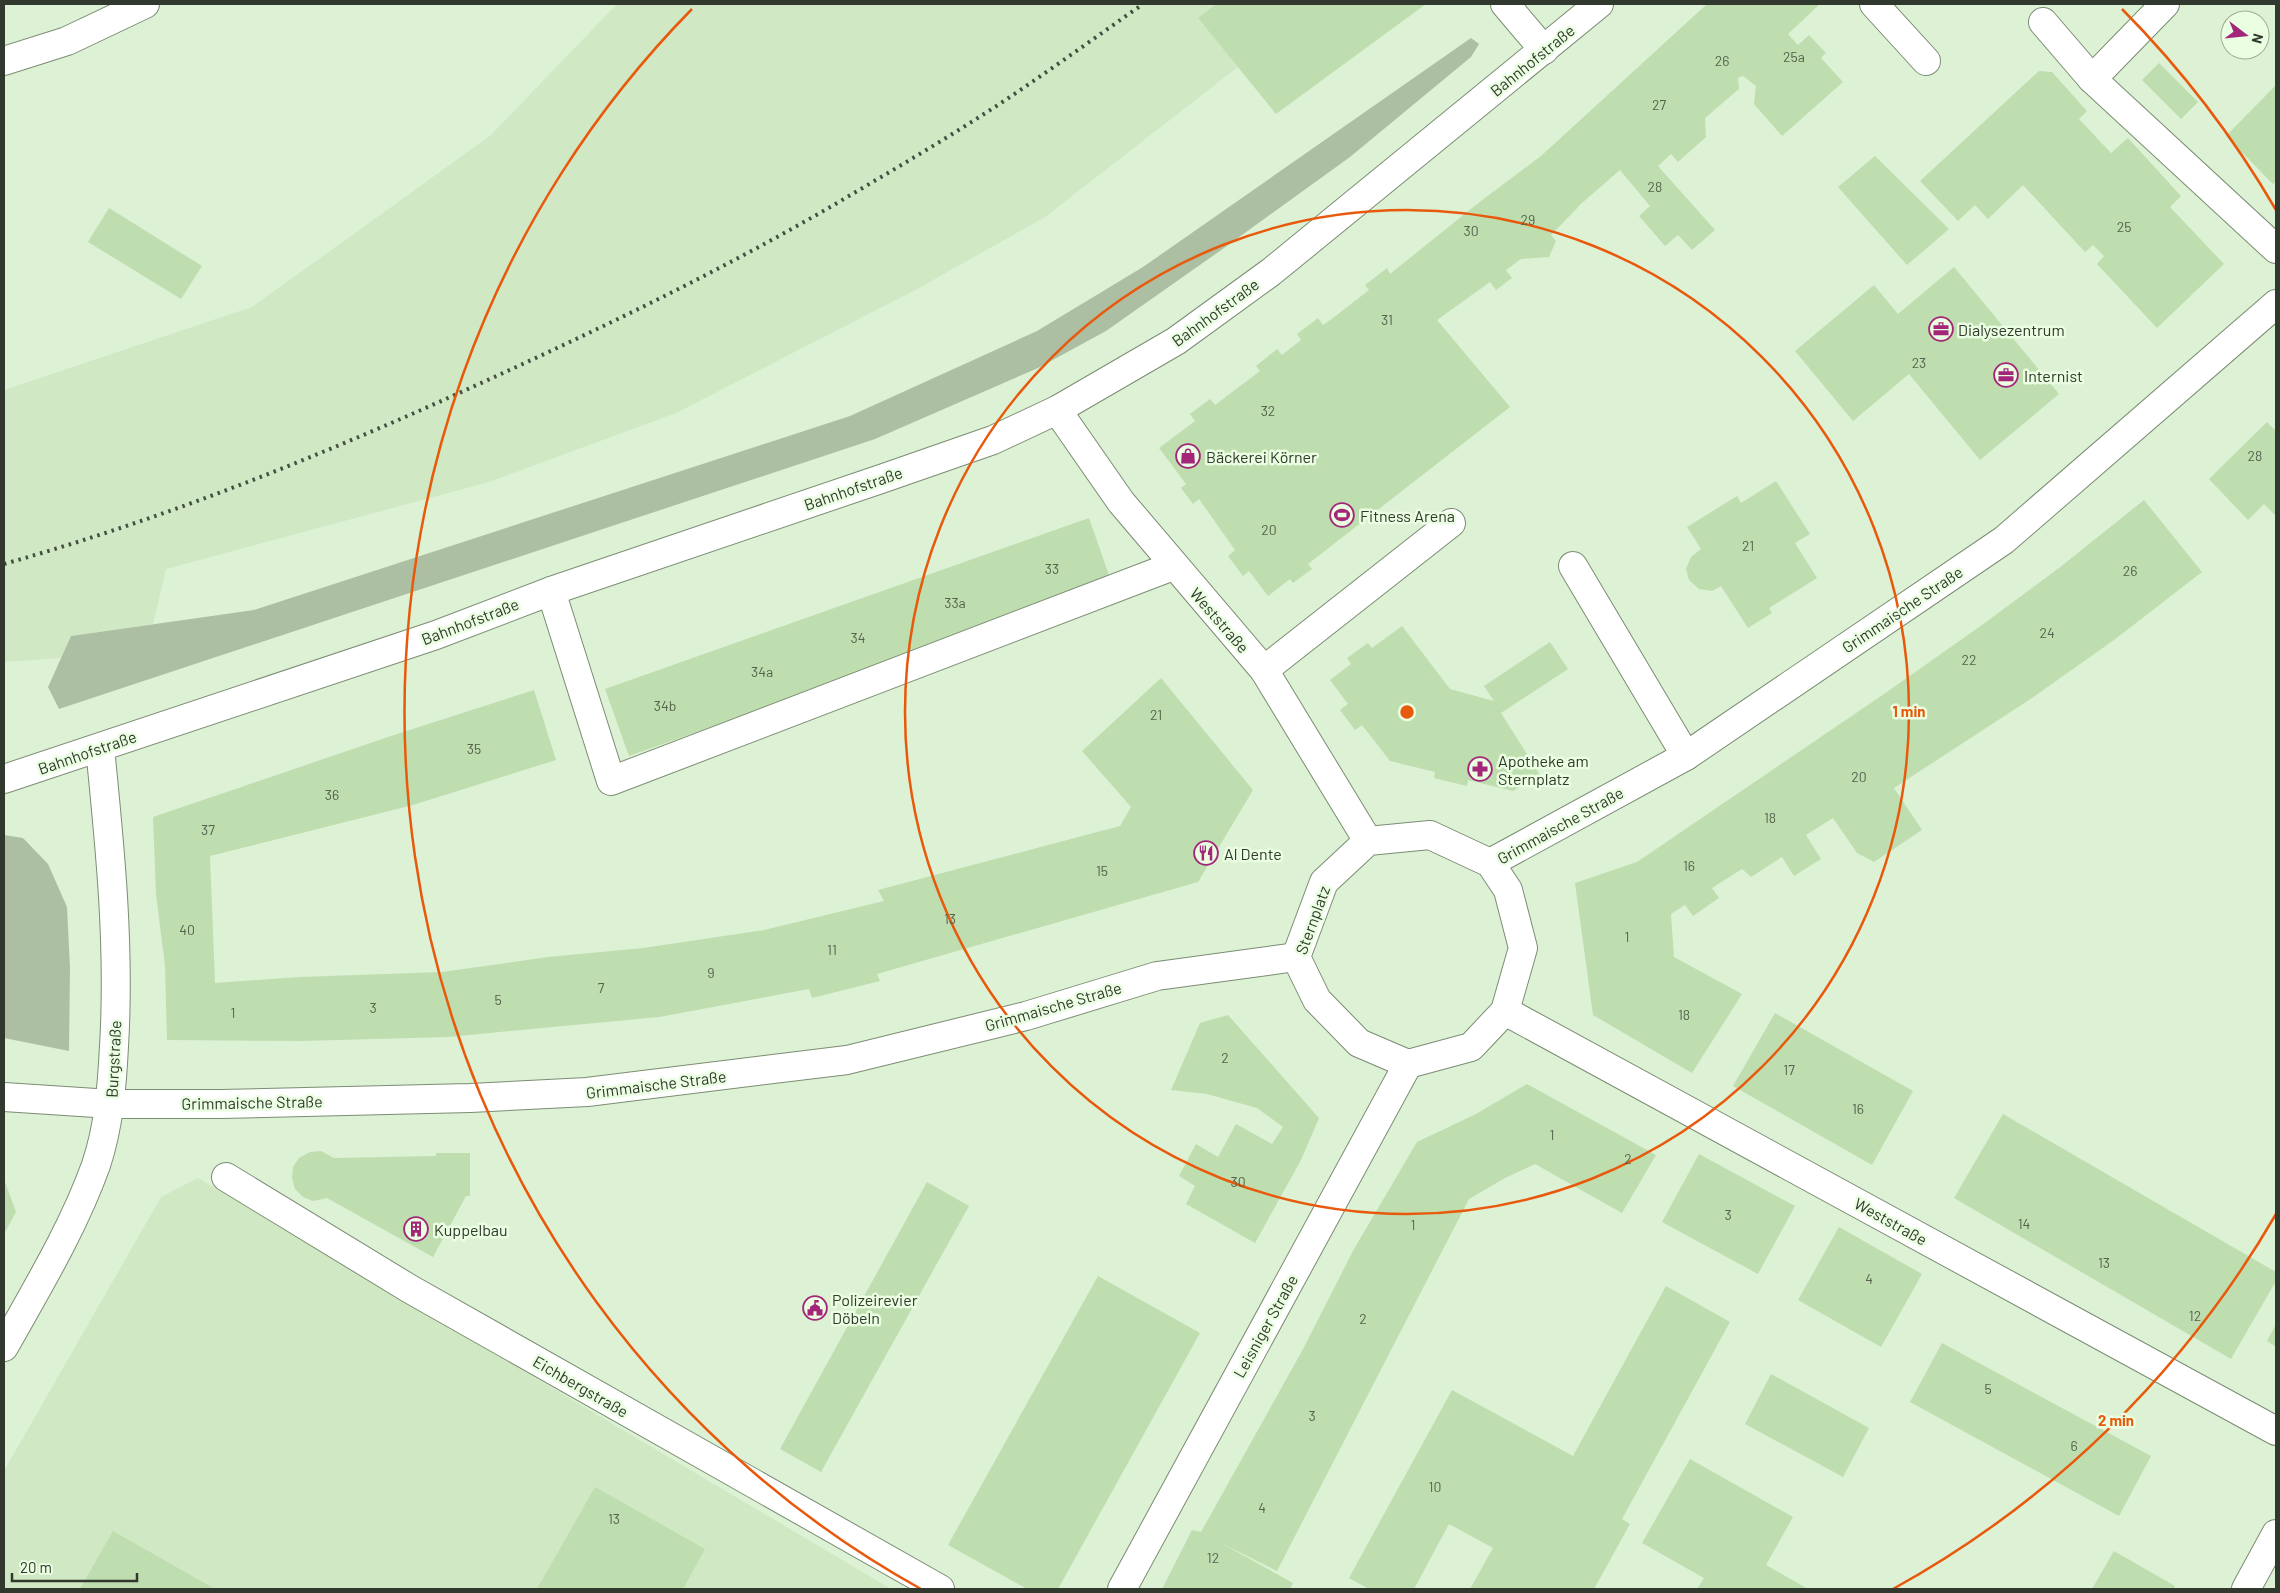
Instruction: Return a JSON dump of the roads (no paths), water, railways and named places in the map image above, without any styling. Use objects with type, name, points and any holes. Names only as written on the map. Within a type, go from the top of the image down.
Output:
[{"type":"street","points":[[4,60],[67,41],[144,4]]},
{"type":"street","points":[[1505,4],[1544,50]]},
{"type":"street","name":"Bahnhofstraße","points":[[4,779],[436,635],[551,590],[993,440],[1057,410],[1176,341],[1271,272],[1599,4]]},
{"type":"street","points":[[1874,4],[1926,61]]},
{"type":"street","points":[[2092,78],[2165,4]]},
{"type":"street","points":[[2043,22],[2092,78],[2276,250]]},
{"type":"street","name":"Grimmaische Straße","points":[[1490,863],[1686,756],[2004,540],[2276,304]]},
{"type":"street","name":"Weststraße","points":[[1057,410],[1121,502],[1173,566],[1264,670],[1368,841]]},
{"type":"street","points":[[1264,670],[1451,523]]},
{"type":"street","points":[[551,590],[611,781],[1173,566]]},
{"type":"street","points":[[1573,566],[1686,756]]},
{"type":"street","name":"Burgstraße","points":[[4,1347],[58,1249],[92,1173],[111,1104],[117,997],[110,849],[100,748]]},
{"type":"street","points":[[1368,841],[1430,835],[1490,863],[1508,890],[1523,948],[1505,1011],[1471,1047],[1408,1064]]},
{"type":"street","name":"Sternplatz","points":[[1368,841],[1324,882],[1296,957],[1317,1000],[1359,1043],[1408,1064]]},
{"type":"street","name":"Grimmaische Straße","points":[[4,1097],[111,1104],[221,1104],[470,1098],[587,1092],[847,1060],[1026,1016],[1157,976],[1296,957]]},
{"type":"street","name":"Weststraße","points":[[1505,1011],[2276,1430]]},
{"type":"street","name":"Leisniger Straße","points":[[1122,1589],[1408,1064]]},
{"type":"street","name":"Eichbergstraße","points":[[226,1177],[410,1289],[940,1589]]},
{"type":"street","points":[[2246,1589],[2276,1534]]},
{"type":"railway","points":[[4,564],[173,510],[284,468],[448,398],[656,300],[759,247],[931,147],[1019,91],[1143,4]]},
{"type":"place","name":"Dialysezentrum","points":[[1941,329]]},
{"type":"place","name":"Internist","points":[[2006,375]]},
{"type":"place","name":"Bäckerei Körner","points":[[1188,456]]},
{"type":"place","name":"Fitness Arena","points":[[1342,515]]},
{"type":"place","name":"Apotheke am Sternplatz","points":[[1480,769]]},
{"type":"place","name":"Al Dente","points":[[1206,853]]},
{"type":"place","name":"Kuppelbau","points":[[416,1229]]},
{"type":"place","name":"Polizeirevier Döbeln","points":[[815,1308]]}]
